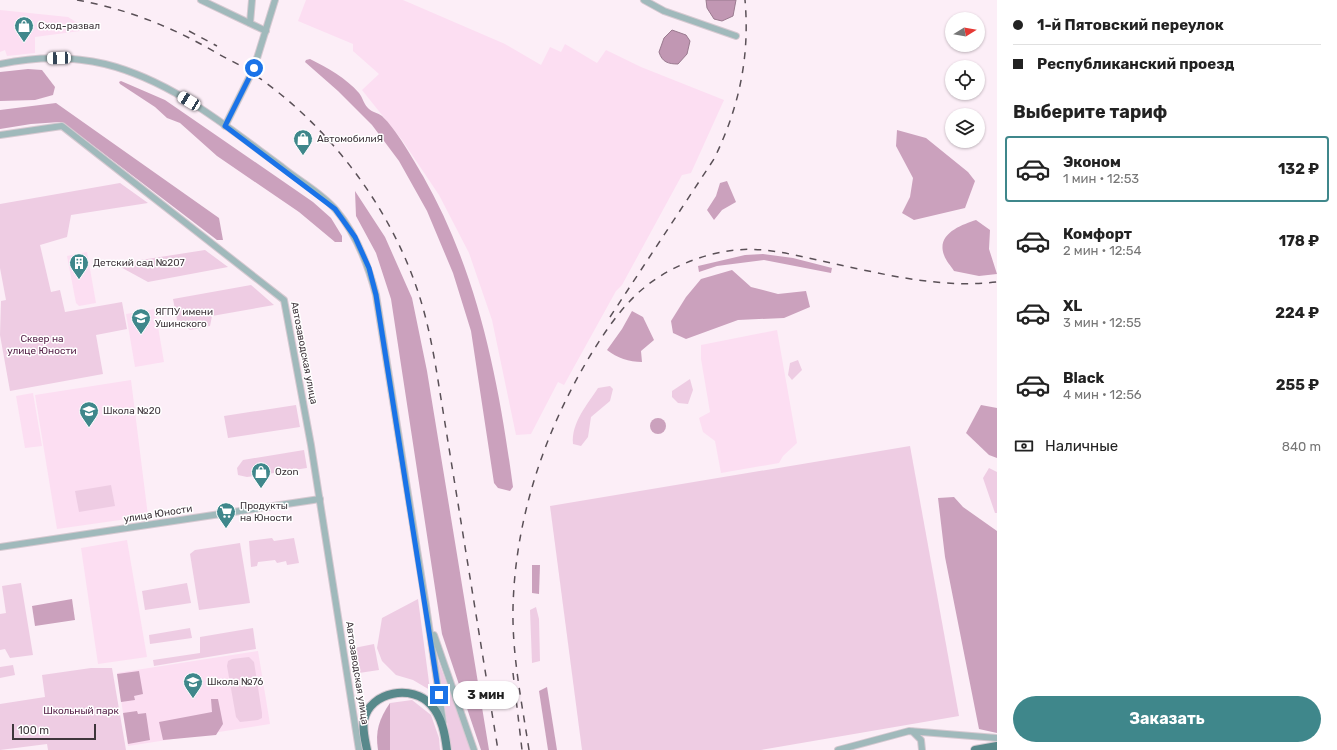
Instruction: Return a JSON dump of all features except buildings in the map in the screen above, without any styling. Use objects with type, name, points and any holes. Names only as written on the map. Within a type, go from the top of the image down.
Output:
[{"type":"main road","points":[[367,750],[364,734],[364,721],[371,705],[388,695],[407,692],[420,696],[430,704],[439,716],[448,750]]},
{"type":"main road","points":[[975,750],[997,746]]},
{"type":"street","points":[[201,0],[266,31]]},
{"type":"street","points":[[250,23],[252,0]]},
{"type":"street","points":[[225,126],[254,68],[275,0]]},
{"type":"street","points":[[644,0],[664,11],[736,36]]},
{"type":"street","points":[[0,64],[31,59],[59,58],[104,64],[148,78],[169,88],[225,126],[335,209],[355,237],[362,252],[376,295],[446,739]]},
{"type":"street","name":"Автозаводская улица","points":[[0,135],[62,126],[284,300],[320,499],[359,750]]},
{"type":"street","name":"улица Юности","points":[[0,547],[320,499]]},
{"type":"street","points":[[426,606],[438,648],[474,750]]},
{"type":"street","points":[[838,750],[910,731],[997,738]]},
{"type":"street","points":[[910,731],[919,736],[922,750]]},
{"type":"shaded area","points":[[306,0],[403,0],[505,44],[541,65],[550,47],[561,52],[565,44],[597,63],[606,50],[641,67],[724,100],[691,173],[682,175],[622,285],[616,291],[564,385],[558,382],[531,434],[516,435],[492,320],[469,253],[439,195],[402,140],[362,90],[379,74],[353,51],[353,44],[298,21]]},
{"type":"shaded area","points":[[706,0],[736,0],[733,16],[722,21],[714,19],[707,8]]},
{"type":"shaded area","points":[[0,10],[68,17],[81,25],[80,31],[35,37],[35,53],[7,56],[5,50],[0,52]]},
{"type":"shaded area","points":[[672,30],[686,35],[690,41],[687,54],[678,64],[666,62],[659,52],[664,38]]},
{"type":"shaded area","points":[[310,59],[343,78],[359,93],[367,107],[382,116],[398,136],[414,161],[442,213],[472,288],[483,327],[507,446],[513,487],[510,491],[498,488],[494,483],[471,331],[453,273],[427,211],[399,161],[372,125],[338,91],[305,62],[306,60]]},
{"type":"shaded area","points":[[28,69],[42,70],[55,87],[53,95],[35,100],[0,101],[0,72]]},
{"type":"shaded area","points":[[121,81],[165,100],[313,202],[331,218],[342,236],[342,242],[335,242],[299,212],[217,156],[180,123],[167,118],[155,107],[120,84],[119,82]]},
{"type":"shaded area","points":[[56,103],[219,218],[223,240],[217,240],[82,137],[60,122],[31,124],[0,129],[0,110]]},
{"type":"shaded area","points":[[897,130],[926,138],[968,172],[975,181],[965,208],[914,220],[902,213],[910,197],[913,178],[896,146]]},
{"type":"shaded area","points":[[727,181],[736,202],[722,210],[714,220],[707,210],[716,196],[720,183]]},
{"type":"shaded area","points":[[355,191],[385,237],[412,298],[427,371],[489,750],[481,750],[442,634],[391,299],[376,253],[356,216]]},
{"type":"shaded area","points":[[976,220],[990,230],[989,249],[997,274],[979,276],[954,271],[944,255],[942,248],[947,236],[957,228]]},
{"type":"shaded area","points":[[87,252],[96,303],[79,306],[76,303],[67,256]]},
{"type":"shaded area","points":[[763,254],[793,258],[832,268],[831,273],[764,260],[717,266],[699,272],[698,266],[745,255]]},
{"type":"shaded area","points":[[732,270],[751,287],[778,294],[806,291],[810,307],[784,318],[738,320],[686,339],[673,333],[671,321],[686,297],[701,279]]},
{"type":"shaded area","points":[[155,309],[164,362],[135,367],[126,314]]},
{"type":"shaded area","points":[[632,311],[643,317],[654,340],[641,351],[642,362],[623,359],[607,350],[622,329]]},
{"type":"shaded area","points":[[777,330],[797,443],[783,456],[779,463],[721,473],[715,441],[703,432],[699,418],[710,412],[701,359],[701,345]]},
{"type":"shaded area","name":"Школа №20","points":[[131,380],[148,516],[57,529],[35,395]]},
{"type":"shaded area","points":[[33,393],[42,446],[25,448],[16,396]]},
{"type":"shaded area","points":[[981,405],[997,408],[997,458],[989,455],[966,433]]},
{"type":"shaded area","points":[[658,418],[665,423],[666,426],[661,433],[658,434],[651,429],[650,426],[655,419]]},
{"type":"shaded area","points":[[954,497],[963,507],[997,531],[997,733],[979,729],[945,557],[938,498]]},
{"type":"shaded area","points":[[127,540],[147,657],[98,664],[81,548]]},
{"type":"shaded area","points":[[532,565],[540,565],[539,594],[532,593]]},
{"type":"shaded area","points":[[72,599],[75,620],[35,626],[32,606]]},
{"type":"shaded area","name":"Школа №76","points":[[258,651],[270,724],[128,746],[117,673]]},
{"type":"shaded area","points":[[139,671],[143,694],[134,696],[135,700],[121,702],[117,674]]},
{"type":"shaded area","points":[[547,687],[557,750],[548,750],[539,691]]},
{"type":"shaded area","points":[[211,699],[218,699],[223,724],[216,735],[163,740],[159,722],[212,712]]},
{"type":"shaded area","points":[[390,703],[390,750],[378,750],[377,737],[379,725],[383,714]]},
{"type":"shaded area","points":[[137,711],[138,714],[146,713],[150,740],[128,744],[123,713]]},
{"type":"green space","name":"Сквер на улице Юности","points":[[120,183],[148,203],[71,215],[67,237],[40,245],[51,292],[60,290],[65,312],[122,302],[127,329],[96,335],[103,374],[10,391],[0,335],[1,301],[6,300],[0,268],[0,204]]},
{"type":"green space","points":[[205,250],[228,267],[148,282],[115,264]]},
{"type":"green space","points":[[251,285],[274,305],[212,316],[210,326],[190,330],[177,320],[173,299]]},
{"type":"green space","points":[[798,360],[802,370],[792,380],[788,375],[790,363]]},
{"type":"green space","points":[[690,379],[693,390],[688,404],[678,403],[672,397],[672,391]]},
{"type":"green space","points":[[610,386],[613,389],[610,401],[591,417],[588,437],[581,446],[573,444],[573,436],[581,414],[598,388]]},
{"type":"green space","points":[[296,405],[300,427],[228,438],[224,416]]},
{"type":"green space","points":[[910,446],[959,716],[761,750],[582,750],[550,506]]},
{"type":"green space","points":[[304,450],[307,468],[247,477],[238,475],[237,468],[243,460]]},
{"type":"green space","points":[[989,468],[997,472],[997,513],[995,513],[983,478]]},
{"type":"green space","points":[[111,485],[115,506],[79,512],[75,491]]},
{"type":"green space","points":[[272,538],[274,541],[294,538],[299,563],[287,565],[286,561],[277,563],[275,560],[258,562],[257,566],[251,567],[249,541]]},
{"type":"green space","points":[[240,543],[250,603],[199,610],[190,554],[195,550]]},
{"type":"green space","points":[[21,583],[33,655],[10,658],[5,649],[0,650],[0,614],[6,613],[2,586]]},
{"type":"green space","points":[[187,583],[191,603],[145,610],[142,591]]},
{"type":"green space","points":[[418,599],[430,690],[413,680],[396,675],[382,661],[377,648],[382,618]]},
{"type":"green space","points":[[536,607],[539,619],[540,661],[532,663],[530,610]]},
{"type":"green space","points":[[190,628],[192,638],[150,644],[149,635]]},
{"type":"green space","points":[[253,628],[256,649],[154,666],[153,660],[200,653],[200,637]]},
{"type":"green space","points":[[374,644],[379,670],[359,673],[354,648]]},
{"type":"green space","points":[[249,657],[254,662],[262,718],[258,720],[240,722],[236,717],[227,666],[228,661],[232,659]]},
{"type":"green space","points":[[438,660],[468,740],[470,750],[451,750]]},
{"type":"green space","points":[[13,665],[15,675],[0,678],[0,667]]},
{"type":"green space","name":"Школьный парк","points":[[91,668],[112,668],[126,750],[48,750],[47,744],[0,750],[0,704],[45,697],[42,675]]},
{"type":"green space","points":[[412,700],[431,715],[439,738],[440,750],[390,750],[390,703]]},
{"type":"railway","points":[[77,0],[114,8],[166,27],[199,43],[252,73],[279,93],[304,115],[328,140],[350,166],[371,195],[388,224],[404,255],[416,286],[431,340],[498,750]]},
{"type":"railway","points":[[610,317],[714,159],[723,140],[741,82],[746,42],[745,0]]},
{"type":"railway","points":[[189,31],[217,46]]},
{"type":"railway","points":[[529,750],[518,679],[513,626],[515,574],[527,507],[536,474],[561,410],[576,380],[604,333],[630,301],[645,287],[676,267],[712,254],[747,249],[779,252],[887,275],[931,282],[975,284],[997,282]]},
{"type":"railway","points":[[513,673],[522,750]]},
{"type":"place","name":"Сход-развал","points":[[24,43]]},
{"type":"place","name":"АвтомобилиЯ","points":[[303,156]]},
{"type":"place","name":"Детский сад №207","points":[[79,280]]},
{"type":"place","name":"ЯГПУ имени Ушинского","points":[[141,335]]},
{"type":"place","name":"Школа №20","points":[[89,428]]},
{"type":"place","name":"Ozon","points":[[261,489]]},
{"type":"place","name":"Продукты на Юности","points":[[226,529]]},
{"type":"place","name":"Школа №76","points":[[193,699]]},
{"type":"route","points":[[254,68],[225,126],[323,198],[335,209],[346,222],[355,237],[369,268],[376,295],[439,695]]}]
